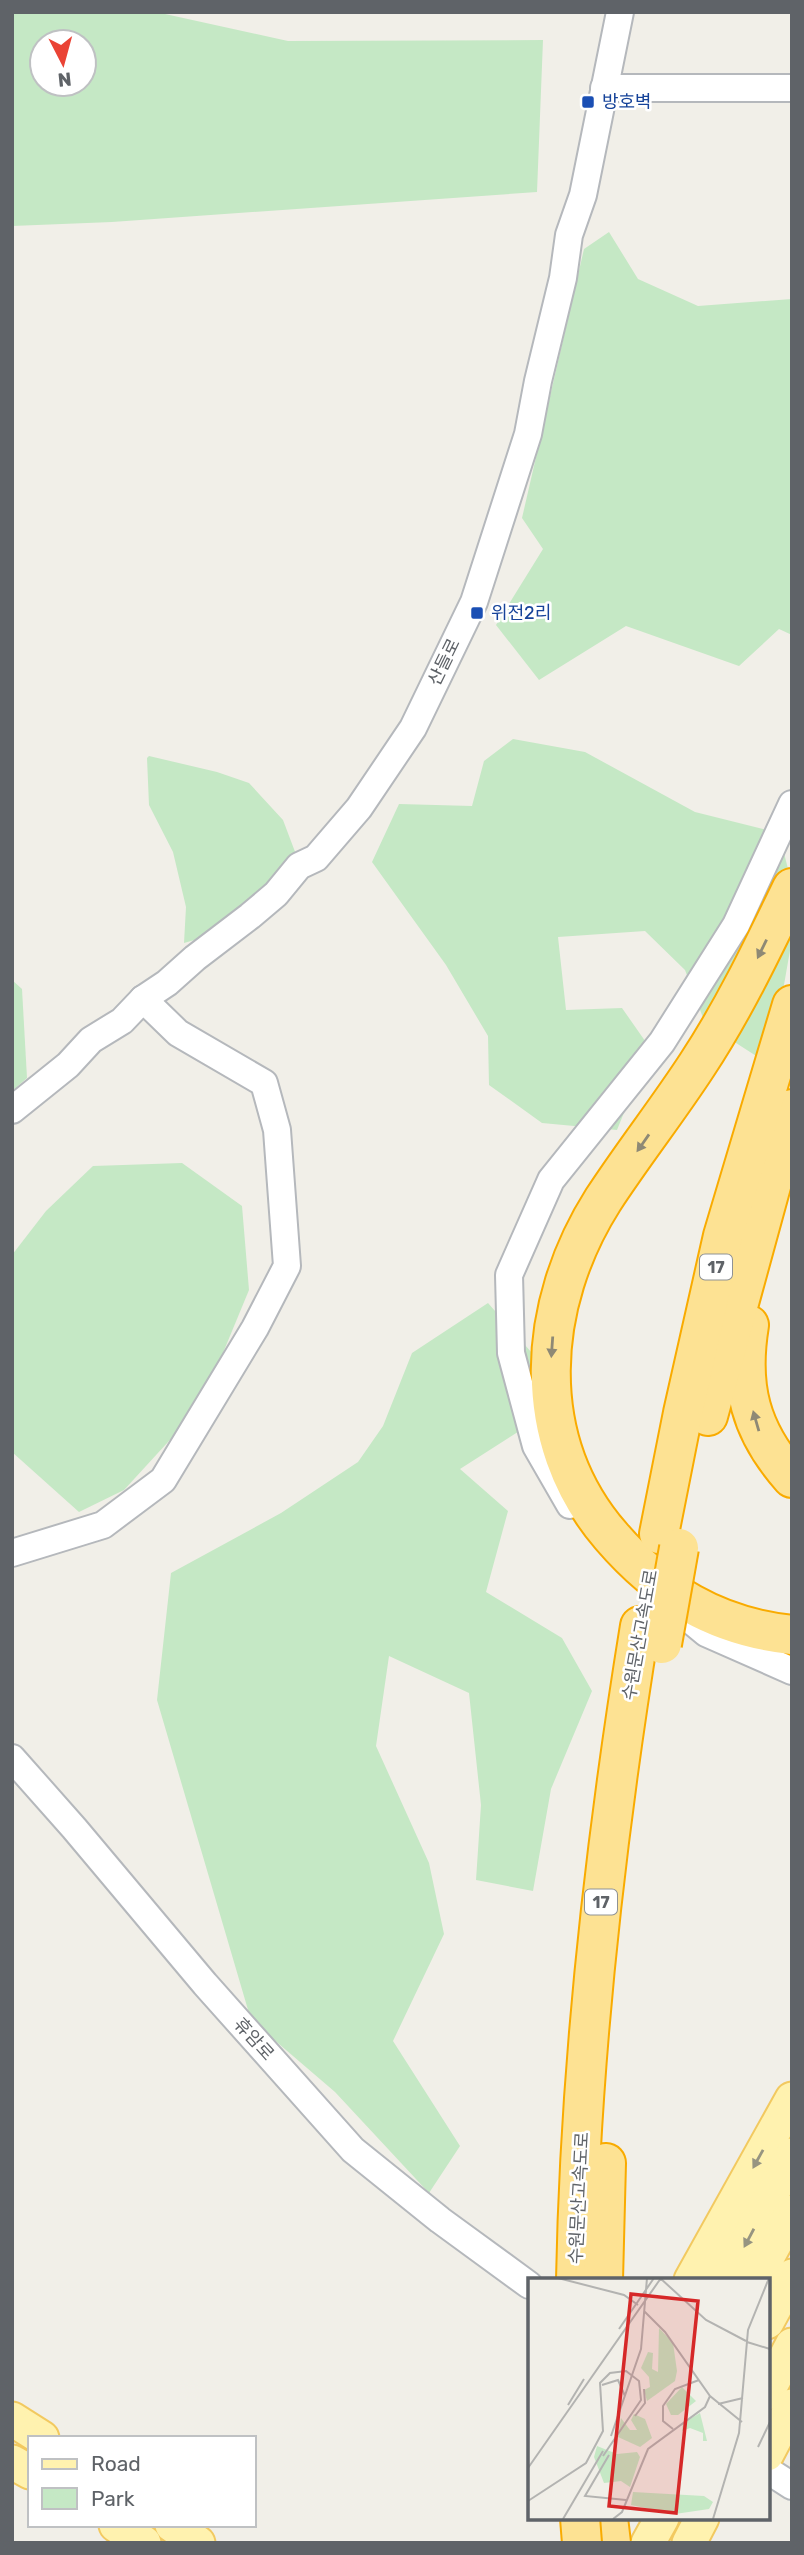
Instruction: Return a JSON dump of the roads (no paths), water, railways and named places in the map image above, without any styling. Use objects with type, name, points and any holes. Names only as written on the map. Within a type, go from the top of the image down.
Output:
[{"type":"highway","points":[[792,888],[750,975],[698,1064],[602,1202],[574,1255],[558,1303],[551,1348],[554,1417],[564,1453],[580,1489],[601,1524],[626,1554],[692,1606],[726,1622],[767,1633],[792,1635]]},
{"type":"highway","name":"수원문산고속도로","points":[[576,2278],[592,2181],[607,2121],[614,2008],[651,1635],[669,1541],[683,1413],[723,1236],[792,1005]]},
{"type":"highway","name":"수원문산고속도로","points":[[669,1541],[713,1395],[792,1109]]},
{"type":"highway","points":[[769,1188],[745,1350],[746,1388],[758,1431],[792,1478]]},
{"type":"highway","name":"수원문산고속도로","points":[[592,2181],[603,2278]]},
{"type":"highway","points":[[580,2520],[581,2543]]},
{"type":"highway","points":[[608,2520],[613,2543]]},
{"type":"main road","points":[[692,2278],[792,2099]]},
{"type":"main road","points":[[728,2278],[792,2155]]},
{"type":"main road","points":[[756,2278],[792,2212]]},
{"type":"main road","points":[[769,2318],[792,2276]]},
{"type":"main road","points":[[769,2389],[792,2344]]},
{"type":"main road","points":[[769,2450],[792,2406]]},
{"type":"main road","points":[[12,2419],[39,2436]]},
{"type":"main road","points":[[12,2462],[28,2471]]},
{"type":"main road","points":[[581,2543],[593,2520]]},
{"type":"main road","points":[[613,2543],[629,2520]]},
{"type":"main road","points":[[648,2543],[661,2520]]},
{"type":"main road","points":[[689,2543],[701,2520]]},
{"type":"main road","points":[[119,2527],[144,2543]]},
{"type":"main road","points":[[175,2527],[198,2543]]},
{"type":"street","name":"산들로","points":[[12,1110],[68,1065],[91,1040],[122,1021],[143,999],[167,984],[195,958],[276,894],[299,866],[316,858],[359,808],[412,728],[474,601],[528,434],[563,278],[569,235],[583,195],[620,12]]},
{"type":"street","points":[[604,88],[792,88]]},
{"type":"street","points":[[792,804],[736,925],[662,1042],[551,1180],[509,1275],[511,1353],[536,1446],[577,1518],[620,1564],[706,1633],[792,1671]]},
{"type":"street","points":[[12,1553],[103,1525],[163,1480],[255,1328],[287,1266],[277,1130],[264,1083],[178,1032],[143,999]]},
{"type":"street","name":"휴암로","points":[[12,1758],[205,1984],[353,2150],[440,2220],[528,2284]]},
{"type":"street","points":[[769,2471],[792,2486]]},
{"type":"place","name":"방호벽","points":[[588,102]]},
{"type":"place","name":"위전2리","points":[[477,613]]}]
